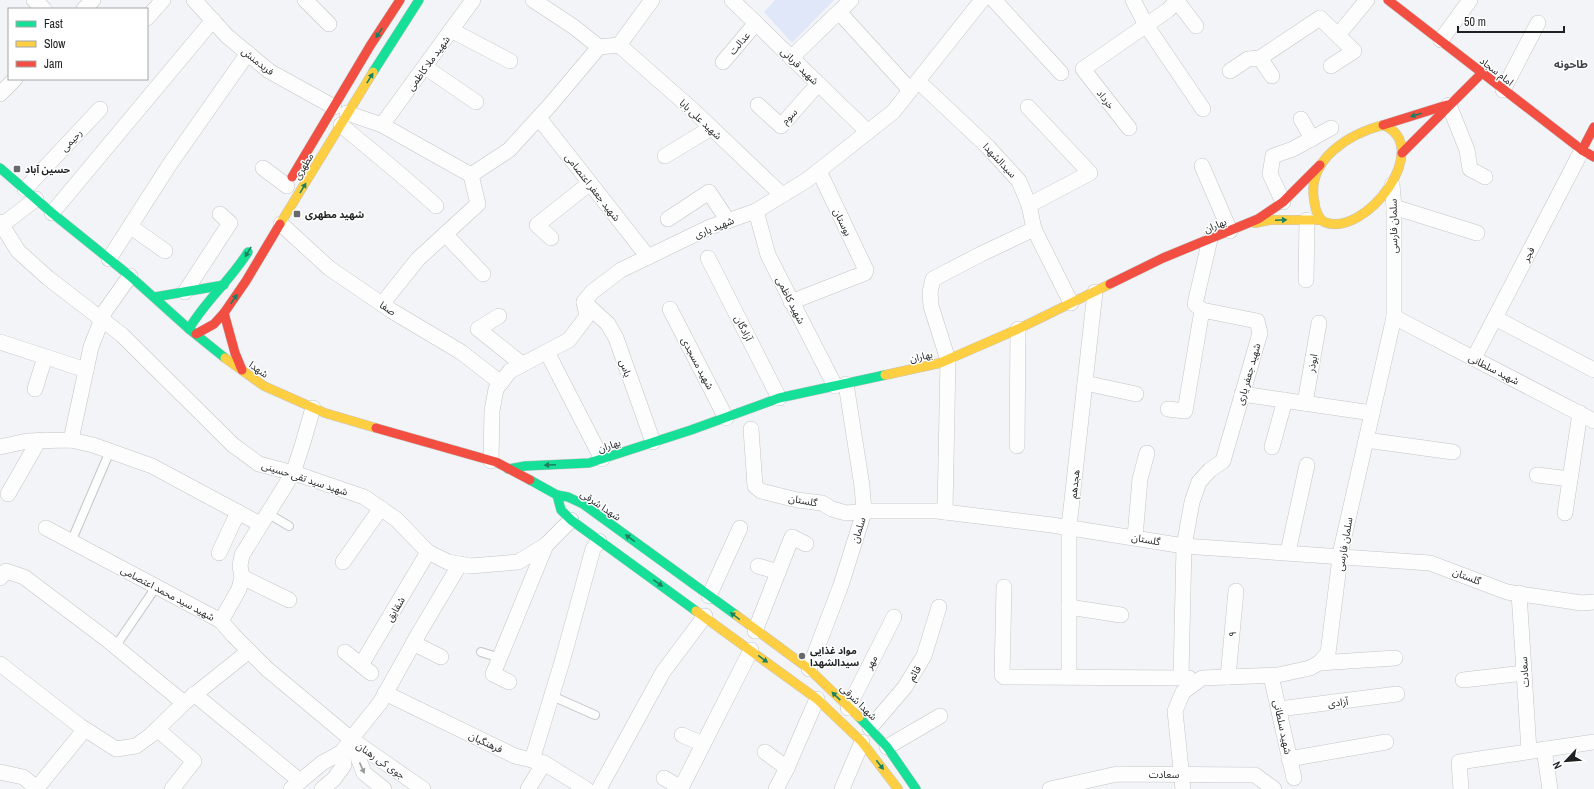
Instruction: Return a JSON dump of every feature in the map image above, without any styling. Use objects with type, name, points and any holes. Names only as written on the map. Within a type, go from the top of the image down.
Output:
[{"type":"main road","name":"مطهری","points":[[193,331],[205,330],[214,324],[224,313],[246,281],[281,224],[341,115],[370,46],[400,0]]},
{"type":"main road","name":"مطهری","points":[[286,189],[341,115],[419,0]]},
{"type":"main road","name":"امام سجاد","points":[[1397,2],[1502,90],[1588,154]]},
{"type":"main road","points":[[1392,185],[1402,153],[1482,73]]},
{"type":"main road","name":"بهاران","points":[[595,461],[726,418],[779,398],[948,360],[1018,329],[1163,258],[1258,219],[1283,202],[1342,142],[1369,128],[1449,105]]},
{"type":"main road","points":[[1383,125],[1391,128],[1399,137],[1402,153]]},
{"type":"main road","points":[[1588,154],[1594,127]]},
{"type":"main road","points":[[1314,220],[1316,213],[1312,200],[1313,179],[1320,165]]},
{"type":"main road","name":"شهدا","points":[[0,168],[52,213],[155,297],[193,331],[242,371],[264,386],[325,413],[491,461],[557,495]]},
{"type":"main road","name":"بهاران","points":[[1236,228],[1270,220],[1314,220],[1333,224],[1345,222],[1373,206],[1392,185]]},
{"type":"main road","points":[[193,331],[198,313],[238,268],[253,243]]},
{"type":"main road","points":[[155,297],[224,285]]},
{"type":"main road","points":[[224,313],[235,353],[242,371]]},
{"type":"main road","points":[[508,469],[525,466],[595,461]]},
{"type":"main road","points":[[578,471],[595,461]]},
{"type":"main road","points":[[565,485],[557,495],[561,510],[571,520],[705,616],[817,699],[862,742],[892,785]]},
{"type":"main road","name":"شهدا شرقی","points":[[557,495],[568,497],[583,504],[809,669],[870,728],[887,747],[916,789]]},
{"type":"street","points":[[34,0],[43,8]]},
{"type":"street","points":[[85,8],[93,0]]},
{"type":"street","points":[[148,17],[163,0]]},
{"type":"street","points":[[305,0],[329,24]]},
{"type":"street","name":"شهید ملا کاظمی","points":[[382,125],[473,0]]},
{"type":"street","points":[[471,175],[509,150],[539,118],[600,47],[619,45],[652,0]]},
{"type":"street","name":"شهید قربانی","points":[[732,0],[868,132]]},
{"type":"street","points":[[791,58],[851,0]]},
{"type":"street","name":"شهید یاری","points":[[584,302],[592,292],[621,270],[710,227],[756,211],[807,180],[893,112],[982,0]]},
{"type":"street","points":[[994,0],[1061,73]]},
{"type":"street","points":[[1133,0],[1146,25],[1203,109]]},
{"type":"street","points":[[1146,25],[1168,10],[1178,0],[1196,26]]},
{"type":"street","points":[[1338,35],[1367,0]]},
{"type":"street","points":[[1441,40],[1470,0]]},
{"type":"street","points":[[539,1],[600,47]]},
{"type":"street","name":"فریدمنش","points":[[200,2],[227,36],[269,71],[341,115]]},
{"type":"street","name":"سیدالشهدا","points":[[838,12],[914,86],[988,147],[1019,181],[1029,205],[1034,229],[1071,303]]},
{"type":"street","points":[[1230,71],[1248,59],[1260,58],[1320,18],[1354,51],[1331,66]]},
{"type":"street","points":[[52,213],[213,20]]},
{"type":"street","name":"عدالت","points":[[722,62],[756,23]]},
{"type":"street","points":[[1502,90],[1538,23]]},
{"type":"street","name":"خرداد","points":[[1129,128],[1083,69],[1146,25]]},
{"type":"street","points":[[451,30],[510,60]]},
{"type":"street","name":"شهید علی بابا","points":[[619,45],[711,128],[782,195]]},
{"type":"street","points":[[109,259],[131,227],[170,164],[248,54]]},
{"type":"street","points":[[1260,58],[1272,76]]},
{"type":"street","points":[[424,67],[476,102]]},
{"type":"street","points":[[0,94],[14,80]]},
{"type":"street","name":"سوم","points":[[758,105],[780,126],[818,84]]},
{"type":"street","points":[[1449,105],[1467,150],[1470,169],[1485,177]]},
{"type":"street","points":[[1028,107],[1090,173],[1029,205]]},
{"type":"street","name":"رحیمی","points":[[1,224],[31,194],[100,109]]},
{"type":"street","points":[[341,115],[382,125],[471,175],[478,204],[418,259],[382,304]]},
{"type":"street","points":[[341,115],[379,157],[405,177],[436,206]]},
{"type":"street","name":"شهید جعفر اعتصامی","points":[[539,118],[648,257]]},
{"type":"street","points":[[1301,119],[1312,139]]},
{"type":"street","points":[[665,156],[711,128]]},
{"type":"street","points":[[1283,202],[1270,174],[1273,156],[1293,149],[1331,128]]},
{"type":"street","name":"فجر","points":[[1474,358],[1588,154]]},
{"type":"street","points":[[1202,166],[1236,228]]},
{"type":"street","points":[[263,168],[286,189]]},
{"type":"street","name":"بوستان","points":[[791,302],[865,273],[866,270],[819,170]]},
{"type":"street","points":[[551,238],[537,225],[590,184]]},
{"type":"street","name":"سلمان فارسی","points":[[1319,664],[1328,652],[1341,550],[1394,317],[1394,207],[1392,185]]},
{"type":"street","points":[[668,219],[709,192],[728,221]]},
{"type":"street","points":[[1394,207],[1477,233]]},
{"type":"street","name":"شهید کاظمی","points":[[756,211],[768,255],[791,302],[840,385]]},
{"type":"street","points":[[185,292],[230,223],[220,214]]},
{"type":"street","points":[[1306,280],[1314,220]]},
{"type":"street","name":"شهید سید تقی حسینی","points":[[1,224],[18,251],[48,278],[122,335],[233,445],[259,464],[293,473],[364,497],[396,519],[428,552],[448,562],[470,566],[518,562],[546,545],[571,520]]},
{"type":"street","name":"صفا","points":[[281,224],[329,268],[382,304],[462,352],[501,383]]},
{"type":"street","points":[[131,227],[165,251]]},
{"type":"street","points":[[945,512],[948,360],[931,306],[930,292],[933,279],[1034,229]]},
{"type":"street","points":[[445,234],[483,274]]},
{"type":"street","points":[[1168,409],[1185,411],[1202,310],[1195,304],[1210,239]]},
{"type":"street","name":"آزادگان","points":[[708,258],[779,398]]},
{"type":"street","points":[[71,440],[91,347],[105,311],[130,276]]},
{"type":"street","name":"هجدهم","points":[[1069,677],[1069,527],[1095,292]]},
{"type":"street","points":[[491,461],[492,411],[496,389],[510,371],[569,340],[587,316],[584,302]]},
{"type":"street","name":"یاس","points":[[584,302],[608,324],[616,338],[654,442]]},
{"type":"street","name":"شهید مسجدی","points":[[670,309],[726,418]]},
{"type":"street","name":"شهید جعفر یاری","points":[[1180,677],[1184,546],[1192,502],[1199,482],[1210,470],[1223,461],[1260,333],[1257,321],[1202,310]]},
{"type":"street","points":[[499,316],[478,329],[522,364]]},
{"type":"street","name":"شهید سلطانی","points":[[1394,317],[1594,421]]},
{"type":"street","points":[[1495,318],[1594,370]]},
{"type":"street","name":"ابوذر","points":[[1305,403],[1319,323]]},
{"type":"street","points":[[1018,329],[1018,446]]},
{"type":"street","points":[[0,342],[86,370]]},
{"type":"street","points":[[547,352],[595,461]]},
{"type":"street","points":[[36,388],[45,357]]},
{"type":"street","points":[[1085,383],[1136,394]]},
{"type":"street","name":"سلمان","points":[[809,669],[842,585],[864,512],[862,486],[840,385]]},
{"type":"street","points":[[1242,394],[1372,413]]},
{"type":"street","points":[[1272,447],[1285,400]]},
{"type":"street","points":[[221,621],[239,589],[242,576],[240,566],[242,555],[263,518],[293,473],[313,408]]},
{"type":"street","points":[[1565,513],[1580,414]]},
{"type":"street","name":"گلستان","points":[[751,430],[755,486],[762,491],[797,500],[822,503],[832,509],[846,513],[937,511],[1069,527],[1184,546],[1430,562],[1507,592],[1582,603],[1594,602]]},
{"type":"street","points":[[0,447],[27,440],[71,440],[93,445],[152,466],[238,512],[263,518]]},
{"type":"street","points":[[8,494],[39,440]]},
{"type":"street","points":[[1366,440],[1453,452]]},
{"type":"street","points":[[1135,537],[1140,478],[1147,453]]},
{"type":"street","points":[[1288,552],[1307,466]]},
{"type":"street","points":[[1537,475],[1570,479]]},
{"type":"street","points":[[343,562],[381,508]]},
{"type":"street","points":[[219,553],[238,512]]},
{"type":"street","name":"شهید سید محمد اعتصامی","points":[[46,528],[221,621],[267,669],[351,739]]},
{"type":"street","points":[[708,596],[740,528]]},
{"type":"street","points":[[755,630],[792,537],[806,544]]},
{"type":"street","points":[[528,789],[538,762],[552,696],[593,549],[599,541]]},
{"type":"street","points":[[509,682],[494,674],[546,545]]},
{"type":"street","name":"شقایق","points":[[345,652],[366,669],[428,552]]},
{"type":"street","points":[[0,578],[6,571],[24,577],[115,647],[189,699],[296,785],[322,763],[342,752],[380,703],[460,564]]},
{"type":"street","points":[[758,566],[778,572]]},
{"type":"street","points":[[242,576],[289,600]]},
{"type":"street","points":[[1004,587],[1002,675],[1004,677],[1202,678],[1272,676],[1310,668],[1319,664],[1395,658]]},
{"type":"street","name":"۹","points":[[1228,677],[1236,591]]},
{"type":"street","name":"سعادت","points":[[1519,593],[1524,673],[1537,750],[1550,789]]},
{"type":"street","name":"قائم","points":[[870,728],[905,687],[924,656],[939,607]]},
{"type":"street","points":[[1069,607],[1121,615]]},
{"type":"street","points":[[599,789],[663,672],[705,616]]},
{"type":"street","name":"مهر","points":[[848,708],[894,617]]},
{"type":"street","points":[[413,644],[441,657]]},
{"type":"street","points":[[664,778],[681,788],[751,650]]},
{"type":"street","points":[[0,664],[85,729],[116,749],[136,746],[157,729],[189,699],[249,651]]},
{"type":"street","points":[[1463,680],[1524,673]]},
{"type":"street","name":"شهید سلطانی","points":[[1272,676],[1294,778]]},
{"type":"street","points":[[1183,782],[1176,711],[1183,692],[1202,678]]},
{"type":"street","name":"فرهنگیان","points":[[385,694],[515,756],[538,762],[586,789]]},
{"type":"street","name":"آزادی","points":[[1279,709],[1397,694]]},
{"type":"street","points":[[776,789],[787,768],[817,699]]},
{"type":"street","points":[[887,747],[940,716]]},
{"type":"street","points":[[0,772],[23,777],[38,789],[85,729]]},
{"type":"street","points":[[157,729],[194,761],[172,789]]},
{"type":"street","points":[[682,735],[703,744]]},
{"type":"street","name":"جوی کی رهنان","points":[[351,739],[364,773],[384,789]]},
{"type":"street","name":"جوی کی رهنان","points":[[351,739],[423,789]]},
{"type":"street","points":[[842,789],[862,742]]},
{"type":"street","points":[[1289,759],[1386,742]]},
{"type":"street","points":[[1461,789],[1459,762],[1594,742]]},
{"type":"street","points":[[322,789],[334,780],[344,765],[342,752]]},
{"type":"street","points":[[765,752],[787,768]]},
{"type":"street","name":"سعادت","points":[[1050,789],[1117,774],[1183,782],[1255,775],[1274,789]]},
{"type":"lane","points":[[71,542],[110,451]]},
{"type":"lane","points":[[263,518],[289,526]]},
{"type":"lane","points":[[115,647],[156,587]]},
{"type":"lane","points":[[481,652],[500,658]]},
{"type":"lane","points":[[552,696],[595,715]]},
{"type":"shaded area","points":[[775,0],[834,0],[792,43],[764,12]]},
{"type":"traffic: fast","points":[[373,72],[419,0]]},
{"type":"traffic: fast","points":[[0,168],[52,213],[130,276],[189,329],[225,358]]},
{"type":"traffic: fast","points":[[189,329],[195,319],[234,272],[248,252]]},
{"type":"traffic: fast","points":[[155,297],[224,285]]},
{"type":"traffic: fast","points":[[508,469],[525,466],[589,463],[691,430],[779,398],[885,375]]},
{"type":"traffic: fast","points":[[530,480],[557,495],[568,497],[583,504],[736,615]]},
{"type":"traffic: fast","points":[[557,495],[561,510],[571,520],[696,611]]},
{"type":"traffic: fast","points":[[859,717],[887,747],[916,789]]},
{"type":"traffic: slow","points":[[280,224],[373,72]]},
{"type":"traffic: slow","points":[[1383,125],[1397,136],[1402,151],[1398,169],[1389,187],[1375,204],[1358,217],[1341,224],[1324,222],[1318,215],[1314,200],[1314,185],[1317,172],[1333,150],[1344,142],[1370,129],[1383,125]]},
{"type":"traffic: slow","points":[[1255,223],[1270,220],[1321,220]]},
{"type":"traffic: slow","points":[[885,375],[940,363],[1018,329],[1110,284]]},
{"type":"traffic: slow","points":[[225,358],[264,386],[325,413],[376,428]]},
{"type":"traffic: slow","points":[[696,611],[817,699],[862,742],[898,789]]},
{"type":"traffic: slow","points":[[736,615],[809,669],[859,717]]},
{"type":"traffic: jam","points":[[292,177],[370,46],[400,0]]},
{"type":"traffic: jam","points":[[1388,0],[1582,150],[1594,157]]},
{"type":"traffic: jam","points":[[1402,153],[1482,73]]},
{"type":"traffic: jam","points":[[1383,125],[1447,105]]},
{"type":"traffic: jam","points":[[1582,150],[1594,127]]},
{"type":"traffic: jam","points":[[1110,284],[1163,258],[1258,219],[1283,202],[1320,165]]},
{"type":"traffic: jam","points":[[196,334],[214,324],[224,313],[246,281],[280,224]]},
{"type":"traffic: jam","points":[[224,313],[235,353],[242,370]]},
{"type":"traffic: jam","points":[[376,428],[496,462],[530,480]]},
{"type":"place","name":"حسین آباد","points":[[17,169]]},
{"type":"place","name":"شهید مطهری","points":[[297,214]]},
{"type":"place","name":"مواد غذایی سیدالشهدا","points":[[802,656]]},
{"type":"district","name":"طاحونه","points":[[1571,64]]}]
